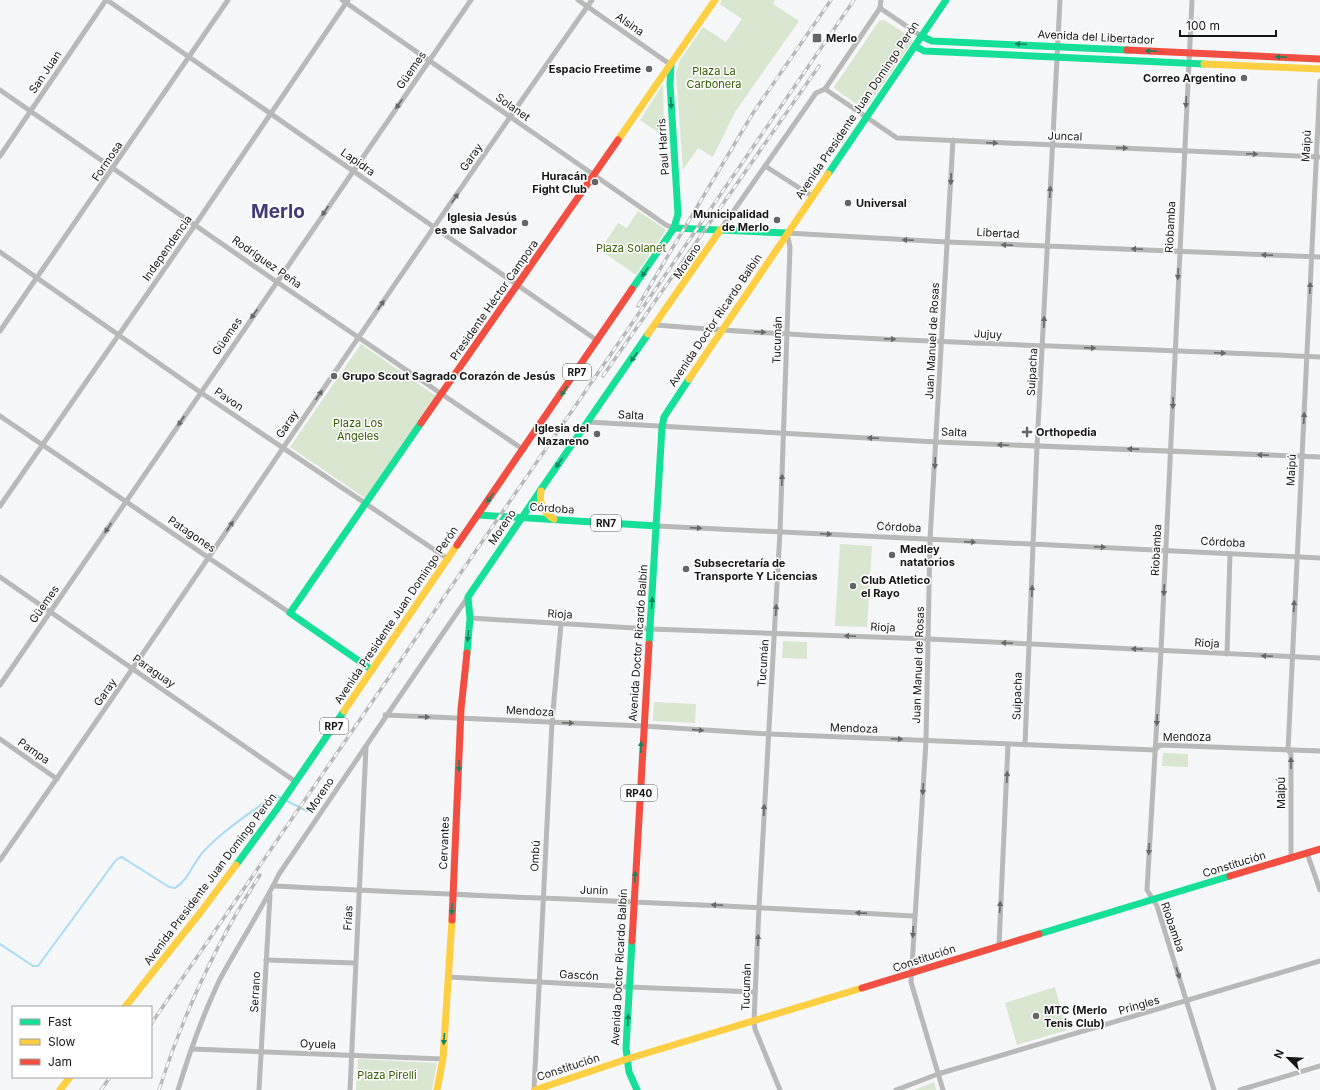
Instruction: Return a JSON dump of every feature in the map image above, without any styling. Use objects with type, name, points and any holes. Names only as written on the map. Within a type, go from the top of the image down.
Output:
[{"type":"main road","name":"Presidente Héctor Campora","points":[[290,613],[715,0]]},
{"type":"main road","name":"Avenida Presidente Juan Domingo Perón","points":[[787,233],[946,0]]},
{"type":"main road","name":"Avenida del Libertador","points":[[922,36],[939,41],[1320,58]]},
{"type":"main road","name":"Avenida del Libertador","points":[[915,46],[924,50],[1320,69]]},
{"type":"main road","name":"Paul Harris","points":[[671,64],[670,84],[678,214],[674,228]]},
{"type":"main road","name":"Avenida Presidente Juan Domingo Perón","points":[[126,1006],[204,908],[287,795],[478,514],[524,450],[674,228]]},
{"type":"main road","name":"Libertad","points":[[674,228],[787,233]]},
{"type":"main road","name":"Moreno","points":[[468,597],[721,229]]},
{"type":"main road","name":"Avenida Doctor Ricardo Balbín","points":[[637,1090],[629,1072],[627,1059],[642,726],[657,526],[662,427],[667,410],[787,233]]},
{"type":"main road","points":[[542,488],[540,498],[541,508],[546,516],[554,519]]},
{"type":"main road","name":"Córdoba","points":[[478,514],[657,526]]},
{"type":"main road","name":"Cervantes","points":[[437,1090],[443,1059],[449,977],[461,718],[470,618],[468,597]]},
{"type":"main road","name":"Patagones","points":[[290,613],[372,670]]},
{"type":"main road","name":"Constitución","points":[[534,1090],[627,1059],[1320,849]]},
{"type":"main road","points":[[60,1090],[69,1078]]},
{"type":"main road","points":[[439,1081],[440,1090]]},
{"type":"street","name":"Lapidra","points":[[106,0],[598,341]]},
{"type":"street","name":"San Juan","points":[[0,156],[106,0]]},
{"type":"street","name":"Formosa","points":[[0,331],[114,169],[228,0]]},
{"type":"street","name":"Güemes","points":[[0,684],[471,0]]},
{"type":"street","name":"Alsina","points":[[578,0],[671,64]]},
{"type":"street","name":"Garay","points":[[0,860],[134,668],[358,337],[592,0]]},
{"type":"street","points":[[880,0],[880,8]]},
{"type":"street","name":"Suipacha","points":[[1025,745],[1037,446],[1060,0]]},
{"type":"street","name":"Riobamba","points":[[1192,0],[1161,651],[1147,890],[1157,906],[1214,1090]]},
{"type":"street","name":"Solanet","points":[[346,1],[511,118],[666,225],[674,228]]},
{"type":"street","name":"Independencia","points":[[0,506],[195,225],[346,1]]},
{"type":"street","name":"Avenida del Libertador","points":[[880,8],[922,36]]},
{"type":"street","name":"Moreno","points":[[721,229],[816,93],[825,89],[880,8]]},
{"type":"street","name":"Maipú","points":[[1291,858],[1291,754],[1288,750],[1311,257],[1318,157],[1320,81]]},
{"type":"street","name":"Juncal","points":[[825,89],[897,138],[1318,157]]},
{"type":"street","name":"Rodríguez Peña","points":[[0,90],[277,282],[524,450]]},
{"type":"street","name":"Juan Manuel de Rosas","points":[[943,1090],[911,985],[911,973],[926,740],[930,540],[943,341],[953,140]]},
{"type":"street","points":[[765,166],[812,196]]},
{"type":"street","name":"Libertad","points":[[787,233],[947,242],[1179,250],[1320,257]]},
{"type":"street","name":"Tucumán","points":[[780,1090],[755,1029],[754,1021],[780,532],[788,333],[790,247],[787,233]]},
{"type":"street","name":"Pavon","points":[[0,252],[200,392],[448,559]]},
{"type":"street","name":"Jujuy","points":[[656,325],[721,330],[1043,346],[1320,357]]},
{"type":"street","name":"Patagones","points":[[0,416],[290,613]]},
{"type":"street","name":"Salta","points":[[588,422],[936,442],[1320,457]]},
{"type":"street","name":"Córdoba","points":[[657,526],[1320,558]]},
{"type":"street","points":[[1227,654],[1230,554]]},
{"type":"street","name":"Paraguay","points":[[0,577],[134,668],[296,782]]},
{"type":"street","name":"Moreno","points":[[178,1090],[192,1049],[219,982],[253,920],[270,895],[279,874],[366,747],[385,716],[468,597]]},
{"type":"street","name":"Rioja","points":[[470,618],[650,629],[929,639],[1320,658]]},
{"type":"street","name":"Ombú","points":[[534,1090],[552,722],[561,624]]},
{"type":"street","name":"Mendoza","points":[[385,716],[552,722],[769,734],[1155,750],[1160,745],[1320,751]]},
{"type":"street","name":"Pampa","points":[[0,739],[57,779]]},
{"type":"street","points":[[999,946],[1008,744]]},
{"type":"street","name":"Frías","points":[[350,1090],[366,747]]},
{"type":"street","points":[[1307,853],[1320,890]]},
{"type":"street","name":"Junín","points":[[274,886],[543,899],[633,901],[914,916]]},
{"type":"street","name":"Serrano","points":[[259,1090],[270,895]]},
{"type":"street","points":[[266,960],[355,964]]},
{"type":"street","name":"Pringles","points":[[896,1090],[938,1074],[1187,1001],[1320,960]]},
{"type":"street","name":"Gascón","points":[[449,977],[539,983],[755,992]]},
{"type":"street","name":"Oyuela","points":[[192,1049],[443,1059]]},
{"type":"street","points":[[1240,1090],[1320,1066]]},
{"type":"green space","name":"Plaza La Carbonera","points":[[722,0],[775,0],[773,4],[799,21],[735,112],[713,157],[698,148],[683,170],[676,74],[680,60],[703,27],[726,42],[742,19],[720,4]]},
{"type":"green space","points":[[884,20],[912,38],[912,42],[866,108],[862,108],[834,87],[879,21]]},
{"type":"green space","points":[[663,84],[664,136],[640,120]]},
{"type":"green space","name":"Plaza Solanet","points":[[638,211],[666,230],[636,275],[600,250],[618,223],[627,228]]},
{"type":"green space","name":"Plaza Los Ángeles","points":[[361,344],[436,396],[365,498],[290,447]]},
{"type":"green space","name":"Club Atletico el Rayo","points":[[840,544],[872,546],[867,627],[835,626]]},
{"type":"green space","points":[[783,641],[807,642],[807,659],[782,658]]},
{"type":"green space","points":[[654,702],[696,704],[695,723],[653,721]]},
{"type":"green space","points":[[1163,753],[1188,754],[1188,767],[1162,766]]},
{"type":"green space","name":"MTC (Merlo Tenis Club)","points":[[1055,987],[1067,1030],[1017,1045],[1005,1003]]},
{"type":"green space","name":"Plaza Pirelli","points":[[358,1059],[437,1063],[432,1090],[356,1090]]},
{"type":"green space","points":[[934,1082],[936,1090],[914,1090]]},
{"type":"waterway","points":[[0,944],[33,966],[38,966],[116,860],[121,857],[169,887],[175,888],[180,885],[187,876],[199,856],[218,837],[270,798],[275,795],[281,798]]},
{"type":"waterway","points":[[285,800],[307,811],[312,811]]},
{"type":"railway","points":[[638,306],[753,113],[831,0]]},
{"type":"railway","points":[[152,1023],[854,0]]},
{"type":"railway","points":[[603,376],[819,66]]},
{"type":"railway","points":[[159,1090],[168,1062],[202,979],[229,926],[260,875]]},
{"type":"railway","points":[[101,1090],[109,1078]]},
{"type":"traffic: fast","points":[[828,174],[946,0]]},
{"type":"traffic: fast","points":[[921,36],[932,41],[1127,50]]},
{"type":"traffic: fast","points":[[915,46],[924,51],[1204,64]]},
{"type":"traffic: fast","points":[[671,65],[670,84],[678,214],[674,228],[787,233]]},
{"type":"traffic: fast","points":[[632,289],[674,228]]},
{"type":"traffic: fast","points":[[542,488],[648,334]]},
{"type":"traffic: fast","points":[[649,644],[662,427],[664,417],[689,379]]},
{"type":"traffic: fast","points":[[372,670],[290,613],[421,423]]},
{"type":"traffic: fast","points":[[467,653],[470,618],[468,597],[542,488]]},
{"type":"traffic: fast","points":[[478,515],[657,526]]},
{"type":"traffic: fast","points":[[236,865],[277,809],[344,711]]},
{"type":"traffic: fast","points":[[1039,934],[1230,876]]},
{"type":"traffic: fast","points":[[632,941],[626,1048],[629,1072],[637,1090]]},
{"type":"traffic: slow","points":[[618,140],[715,0]]},
{"type":"traffic: slow","points":[[1204,64],[1320,69]]},
{"type":"traffic: slow","points":[[689,379],[828,174]]},
{"type":"traffic: slow","points":[[648,334],[721,229]]},
{"type":"traffic: slow","points":[[541,491],[541,504],[547,514],[554,519]]},
{"type":"traffic: slow","points":[[344,711],[457,545]]},
{"type":"traffic: slow","points":[[126,1006],[236,865]]},
{"type":"traffic: slow","points":[[437,1090],[443,1059],[452,920]]},
{"type":"traffic: slow","points":[[535,1090],[627,1059],[862,988]]},
{"type":"traffic: slow","points":[[60,1090],[69,1078]]},
{"type":"traffic: jam","points":[[1127,50],[1320,59]]},
{"type":"traffic: jam","points":[[421,423],[618,140]]},
{"type":"traffic: jam","points":[[457,545],[632,289]]},
{"type":"traffic: jam","points":[[632,941],[649,644]]},
{"type":"traffic: jam","points":[[452,920],[461,709],[467,653]]},
{"type":"traffic: jam","points":[[1230,876],[1320,849]]},
{"type":"traffic: jam","points":[[862,988],[1039,934]]},
{"type":"place","name":"Merlo","points":[[817,38]]},
{"type":"place","name":"Espacio Freetime","points":[[649,69]]},
{"type":"place","name":"Correo Argentino","points":[[1244,78]]},
{"type":"place","name":"Huracán Fight Club","points":[[595,182]]},
{"type":"place","name":"Universal","points":[[848,203]]},
{"type":"place","name":"Municipalidad de Merlo","points":[[777,220]]},
{"type":"place","name":"Iglesia Jesús es me Salvador","points":[[525,223]]},
{"type":"place","name":"Grupo Scout Sagrado Corazón de Jesús","points":[[334,376]]},
{"type":"place","name":"Orthopedia","points":[[1027,432]]},
{"type":"place","name":"Iglesia del Nazareno","points":[[597,434]]},
{"type":"place","name":"Medley natatorios","points":[[892,555]]},
{"type":"place","name":"Subsecretaría de Transporte Y Licencias","points":[[686,569]]},
{"type":"place","name":"Club Atletico el Rayo","points":[[853,586]]},
{"type":"place","name":"MTC (Merlo Tenis Club)","points":[[1036,1016]]},
{"type":"district","name":"Merlo","points":[[278,211]]}]
